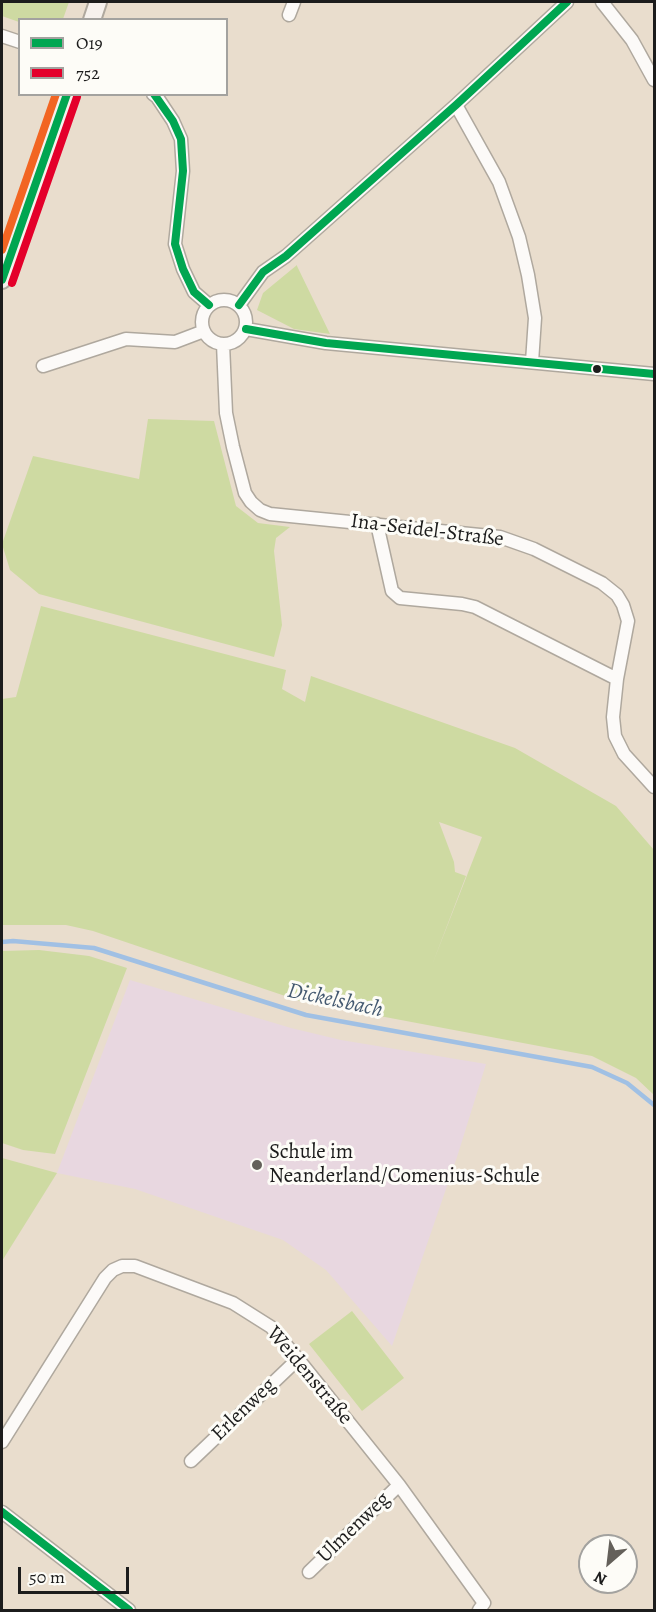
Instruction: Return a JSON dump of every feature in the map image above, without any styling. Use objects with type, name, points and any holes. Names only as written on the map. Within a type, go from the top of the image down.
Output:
[{"type":"main road","points":[[93,18],[98,2]]},
{"type":"main road","points":[[2,280],[66,96]]},
{"type":"street","points":[[290,15],[294,2]]},
{"type":"street","points":[[239,305],[262,272],[286,256],[456,105],[567,2]]},
{"type":"street","points":[[602,2],[632,40],[654,80]]},
{"type":"street","points":[[155,96],[173,121],[181,139],[183,171],[176,244],[183,269],[194,292],[209,305]]},
{"type":"street","points":[[456,105],[499,182],[519,237],[535,318],[532,362]]},
{"type":"street","points":[[219,300],[229,300],[239,305],[244,311],[246,320],[246,329],[241,337],[223,344],[209,338],[202,322],[209,305],[219,300]]},
{"type":"street","points":[[246,329],[326,343],[654,374]]},
{"type":"street","points":[[43,366],[126,339],[175,342],[204,331]]},
{"type":"street","name":"Ina-Seidel-Straße","points":[[223,344],[226,412],[232,447],[244,493],[260,510],[270,514],[500,537],[534,549],[602,583],[617,595],[628,621],[617,679],[613,717],[615,736],[624,754],[654,788]]},
{"type":"street","points":[[377,524],[392,591],[400,598],[462,603],[475,607],[617,679]]},
{"type":"street","name":"Weidenstraße","points":[[2,1442],[105,1278],[113,1270],[122,1266],[135,1266],[233,1303],[270,1327],[399,1485],[484,1603],[479,1611]]},
{"type":"street","name":"Erlenweg","points":[[190,1461],[298,1359]]},
{"type":"street","name":"Ulmenweg","points":[[309,1572],[399,1485]]},
{"type":"street","points":[[3,1516],[129,1611]]},
{"type":"shaded area","name":"Schule im Neanderland/Comenius-Schule","points":[[130,980],[291,1028],[341,1040],[486,1064],[457,1157],[392,1346],[326,1270],[283,1240],[135,1189],[57,1173]]},
{"type":"green space","points":[[2,2],[69,2],[63,18],[18,18],[18,22],[2,16]]},
{"type":"green space","points":[[297,265],[330,334],[294,329],[257,310],[263,293]]},
{"type":"green space","points":[[148,419],[214,421],[236,506],[258,523],[290,527],[276,538],[274,551],[282,625],[274,657],[39,594],[10,570],[2,544],[33,456],[139,479]]},
{"type":"green space","points":[[41,606],[286,670],[282,689],[305,702],[311,676],[515,748],[616,806],[654,850],[654,1095],[636,1078],[592,1056],[300,1001],[93,931],[66,925],[2,925],[2,699],[16,697]],"holes":[[[439,822],[482,837],[432,965],[466,876],[455,872],[454,862]]]},
{"type":"green space","points":[[39,950],[89,956],[127,968],[55,1154],[23,1150],[2,1143],[2,951]]},
{"type":"green space","points":[[2,1158],[57,1173],[2,1261]]},
{"type":"green space","points":[[352,1311],[404,1378],[362,1411],[309,1344]]},
{"type":"waterway","name":"Dickelsbach","points":[[2,942],[94,948],[306,1015],[592,1067],[627,1083],[654,1105]]},
{"type":"transit line","name":"O19","points":[[239,305],[263,272],[286,256],[456,105],[567,2]]},
{"type":"transit line","points":[[2,250],[55,96]]},
{"type":"transit line","name":"O19","points":[[2,280],[66,96]]},
{"type":"transit line","name":"O19","points":[[155,96],[173,121],[181,139],[183,171],[175,244],[194,292],[209,305]]},
{"type":"transit line","name":"752","points":[[12,283],[77,97]]},
{"type":"transit line","name":"O19","points":[[246,329],[326,343],[654,374]]},
{"type":"transit line","name":"O19","points":[[2,1512],[129,1610]]},
{"type":"place","name":"Schule im Neanderland/Comenius-Schule","points":[[257,1165]]}]
